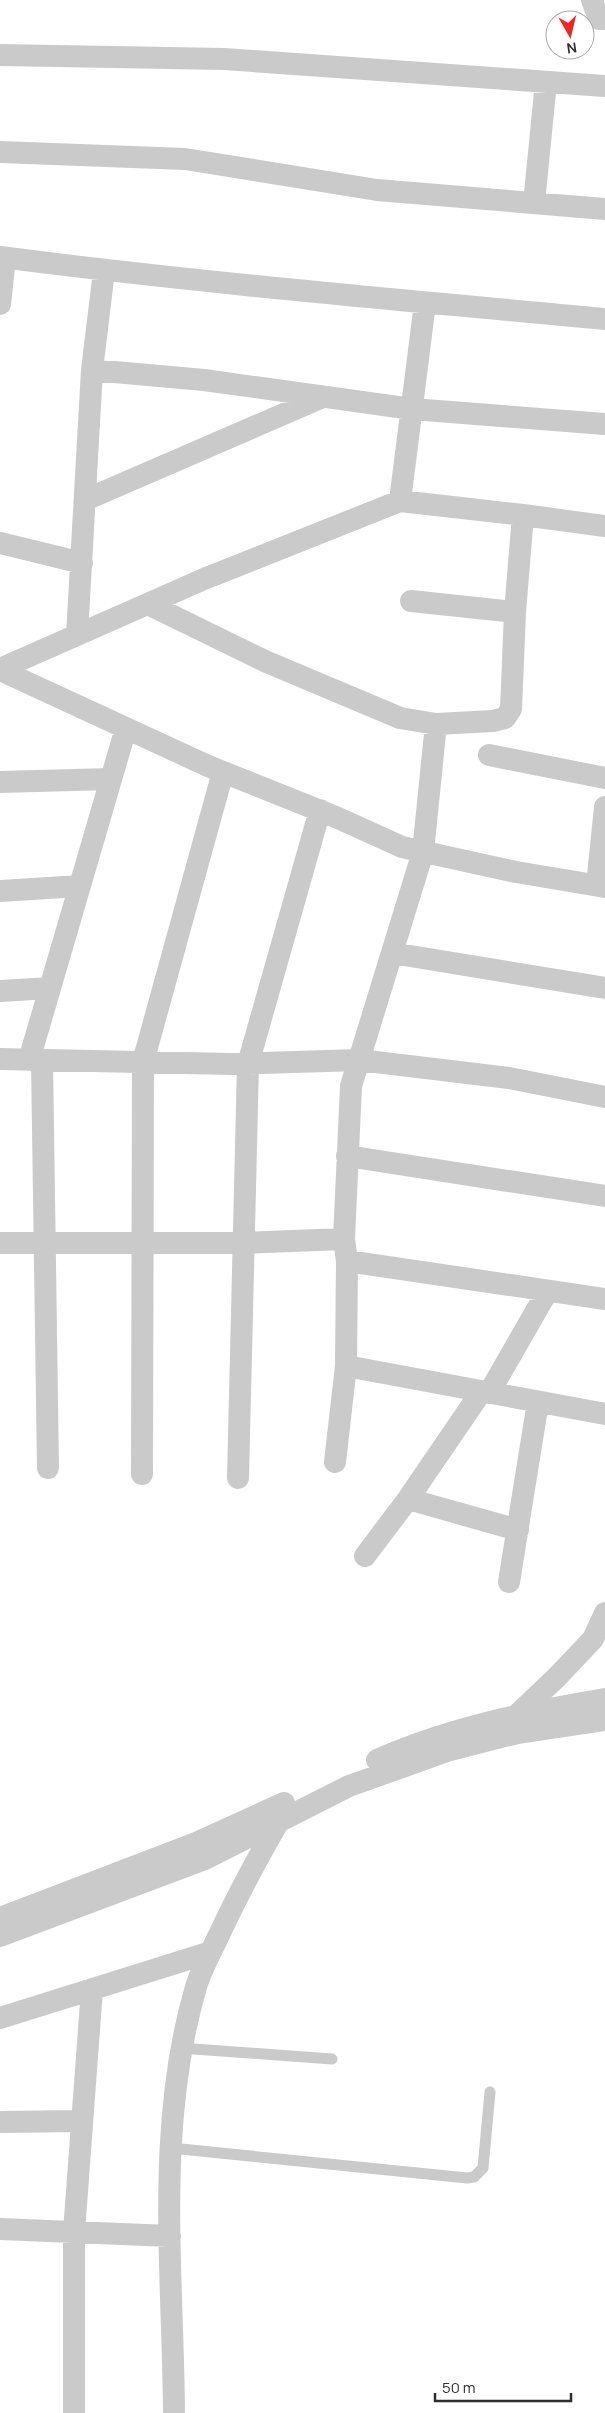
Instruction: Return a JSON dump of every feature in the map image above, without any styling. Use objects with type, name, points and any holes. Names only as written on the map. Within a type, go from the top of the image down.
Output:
[{"type":"street","points":[[592,0],[599,19],[605,19]]},
{"type":"street","points":[[0,54],[224,59],[605,86]]},
{"type":"street","points":[[534,203],[546,82]]},
{"type":"street","points":[[0,152],[184,159],[377,190],[605,209]]},
{"type":"street","points":[[0,304],[2,257],[104,271],[425,303],[605,318]]},
{"type":"street","points":[[77,635],[92,370],[104,271]]},
{"type":"street","points":[[400,502],[425,303]]},
{"type":"street","points":[[92,370],[204,380],[412,409],[605,424]]},
{"type":"street","points":[[85,500],[324,397]]},
{"type":"street","points":[[0,669],[204,579],[400,502],[605,526]]},
{"type":"street","points":[[148,604],[276,666],[400,718],[436,724],[492,721],[505,718],[511,709],[522,515]]},
{"type":"street","points":[[0,543],[82,563]]},
{"type":"street","points":[[411,601],[515,612]]},
{"type":"street","points":[[0,669],[223,772],[320,810],[402,847],[423,852],[516,872],[601,886],[605,807]]},
{"type":"street","points":[[335,1462],[346,1366],[347,1261],[344,1239],[351,1086],[423,852],[436,724]]},
{"type":"street","points":[[48,1468],[45,1242],[35,1060],[50,988],[126,728]]},
{"type":"street","points":[[489,755],[605,778]]},
{"type":"street","points":[[142,1474],[143,1062],[223,772]]},
{"type":"street","points":[[0,782],[111,779]]},
{"type":"street","points":[[238,1478],[248,1064],[320,810]]},
{"type":"street","points":[[0,891],[80,886]]},
{"type":"street","points":[[392,953],[605,988]]},
{"type":"street","points":[[0,991],[50,988]]},
{"type":"street","points":[[0,1059],[248,1064],[359,1060],[509,1078],[605,1097]]},
{"type":"street","points":[[347,1156],[605,1196]]},
{"type":"street","points":[[0,1243],[244,1243],[344,1239]]},
{"type":"street","points":[[347,1261],[547,1292],[605,1299]]},
{"type":"street","points":[[365,1556],[485,1392],[547,1292]]},
{"type":"street","points":[[346,1366],[605,1414]]},
{"type":"street","points":[[509,1582],[538,1402]]},
{"type":"street","points":[[408,1499],[518,1530]]},
{"type":"street","points":[[517,1724],[557,1677],[593,1639],[605,1613]]},
{"type":"street","points":[[517,1724],[605,1699]]},
{"type":"street","points":[[0,1936],[205,1860],[276,1814],[386,1756],[436,1737],[517,1724],[605,1720]]},
{"type":"street","points":[[0,1918],[276,1814]]},
{"type":"street","points":[[174,2413],[168,2183],[180,2048],[196,1985],[276,1814]]},
{"type":"street","points":[[0,2018],[211,1952]]},
{"type":"street","points":[[74,2413],[74,2232],[92,1989]]},
{"type":"street","points":[[0,2122],[82,2120]]},
{"type":"street","points":[[0,2229],[170,2236]]},
{"type":"lane","points":[[180,2048],[332,2059]]},
{"type":"lane","points":[[171,2148],[467,2178],[474,2177],[483,2168],[490,2092]]}]
